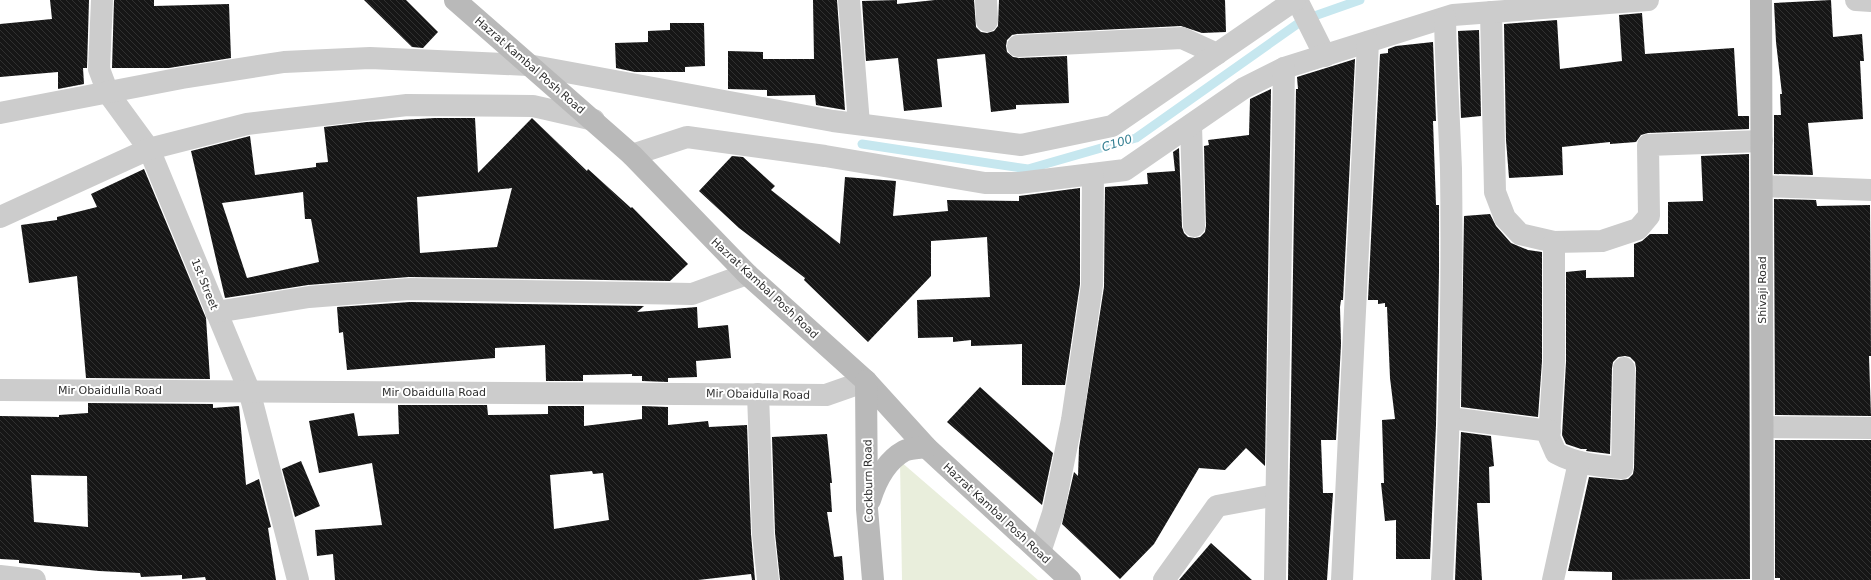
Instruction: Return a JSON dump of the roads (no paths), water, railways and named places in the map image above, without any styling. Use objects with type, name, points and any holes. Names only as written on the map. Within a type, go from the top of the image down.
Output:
[{"type":"street","name":"1st Street","points":[[102,0],[99,69],[108,93],[150,150],[249,390],[298,580]]},
{"type":"street","name":"Hazrat Kambal Posh Road","points":[[455,0],[528,65],[594,120],[632,155],[747,274],[866,381],[926,447],[1070,580]]},
{"type":"street","points":[[849,0],[859,124]]},
{"type":"street","points":[[986,0],[987,21]]},
{"type":"street","points":[[632,155],[687,137],[825,156],[984,183],[1019,183],[1125,170],[1244,88],[1284,68],[1453,15],[1648,0]]},
{"type":"street","name":"Shivaji Road","points":[[1761,0],[1763,580]]},
{"type":"street","points":[[1856,0],[1871,1]]},
{"type":"street","points":[[0,113],[182,78],[284,62],[370,58],[528,65],[859,124],[1021,145],[1112,126],[1217,54],[1297,2],[1325,56]]},
{"type":"street","points":[[1491,12],[1495,192],[1505,218],[1520,234],[1554,242],[1602,241],[1638,229],[1649,216],[1648,145],[1762,141]]},
{"type":"street","points":[[1442,580],[1450,418],[1451,169],[1444,18]]},
{"type":"street","points":[[1018,46],[1182,38],[1217,54]]},
{"type":"street","points":[[1342,580],[1368,42]]},
{"type":"street","points":[[1275,580],[1284,68]]},
{"type":"street","points":[[0,217],[150,150],[246,124],[407,105],[533,106],[594,120]]},
{"type":"street","points":[[1191,125],[1194,226]]},
{"type":"street","points":[[1040,552],[1053,513],[1072,420],[1092,284],[1093,174]]},
{"type":"street","points":[[1762,186],[1871,190]]},
{"type":"street","points":[[1554,242],[1554,361],[1550,437],[1556,453],[1570,460],[1622,468],[1624,368]]},
{"type":"street","points":[[216,312],[309,297],[410,289],[692,294],[747,274]]},
{"type":"street","name":"Mir Obaidulla Road","points":[[0,390],[249,390],[826,395],[866,381]]},
{"type":"street","name":"Cockburn Road","points":[[866,381],[867,509],[872,580]]},
{"type":"street","points":[[758,394],[763,534],[768,580]]},
{"type":"street","points":[[1450,418],[1550,431]]},
{"type":"street","points":[[1763,427],[1871,428]]},
{"type":"street","points":[[867,509],[875,484],[887,466],[905,451],[926,447]]},
{"type":"street","points":[[1553,580],[1579,462]]},
{"type":"street","points":[[1164,580],[1217,506],[1276,495]]},
{"type":"street","points":[[0,576],[35,580]]},
{"type":"waterway","name":"C100","points":[[862,144],[1028,169],[1136,138],[1303,20],[1360,0]]}]
